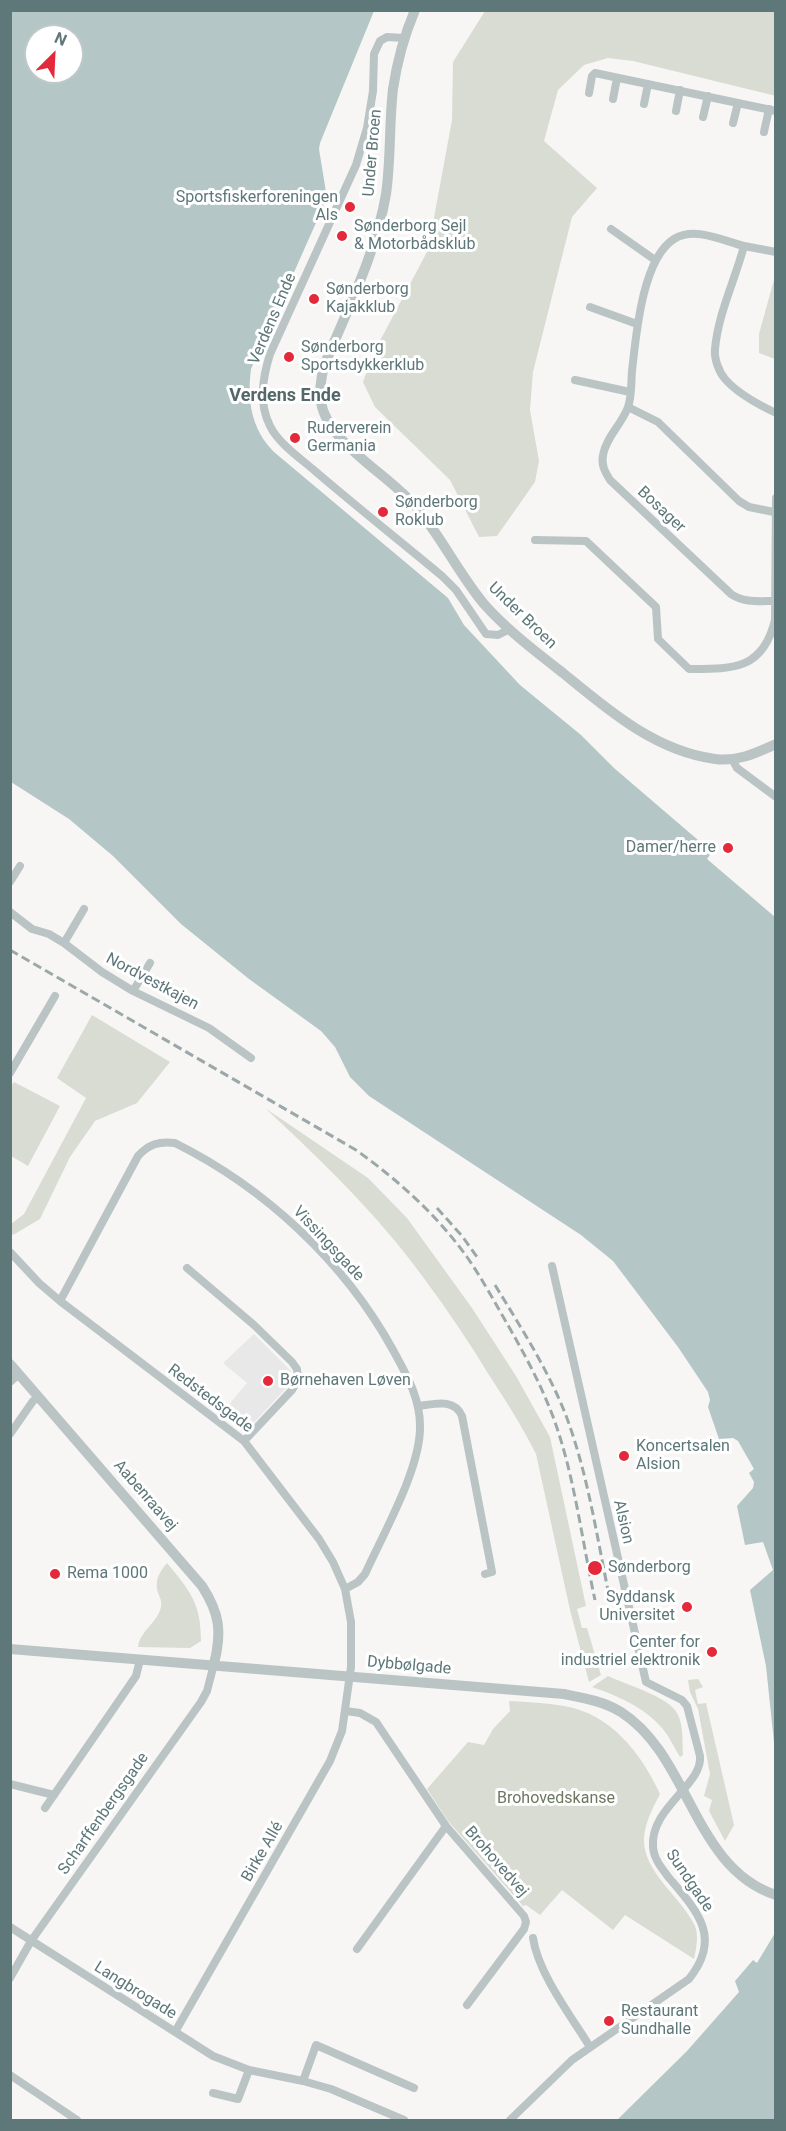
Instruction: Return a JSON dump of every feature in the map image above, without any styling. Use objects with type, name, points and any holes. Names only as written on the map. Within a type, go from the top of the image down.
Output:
[{"type":"street","name":"Under Broen","points":[[416,10],[404,38],[393,92],[386,194],[380,223],[372,249],[324,366],[320,382],[321,402],[326,418],[336,435],[408,498],[432,526],[485,605],[510,629],[600,704],[639,732],[665,745],[714,759],[732,759],[755,754],[776,744]]},
{"type":"street","name":"Verdens Ende","points":[[404,38],[387,37],[376,47],[373,91],[356,165],[270,354],[264,376],[263,394],[266,415],[271,427],[293,452],[442,576],[460,596],[486,634],[498,635],[510,629]]},
{"type":"street","points":[[589,93],[592,76],[595,73],[772,110],[764,132]]},
{"type":"street","points":[[613,99],[617,78]]},
{"type":"street","points":[[644,104],[648,84]]},
{"type":"street","points":[[676,111],[680,90]]},
{"type":"street","points":[[703,117],[708,96]]},
{"type":"street","points":[[733,123],[738,103]]},
{"type":"street","points":[[611,229],[655,260]]},
{"type":"street","name":"Bosager","points":[[775,601],[746,601],[731,594],[610,480],[603,470],[602,457],[606,445],[628,407],[637,324],[655,260],[663,247],[687,234],[703,235],[776,252]]},
{"type":"street","points":[[744,246],[723,315],[715,350],[716,361],[726,380],[743,394],[776,413]]},
{"type":"street","points":[[590,307],[637,324]]},
{"type":"street","points":[[574,380],[630,392]]},
{"type":"street","points":[[628,407],[658,422],[739,501],[775,516]]},
{"type":"street","points":[[535,540],[586,541],[656,607],[658,639],[689,669],[718,669],[746,663],[763,648],[771,633],[775,620],[776,498]]},
{"type":"street","points":[[732,759],[737,768],[776,796]]},
{"type":"street","points":[[10,882],[20,866]]},
{"type":"street","points":[[64,943],[84,909]]},
{"type":"street","name":"Nordvestkajen","points":[[10,912],[32,929],[49,934],[64,943],[102,972],[133,991],[209,1028],[251,1058]]},
{"type":"street","points":[[133,991],[150,963]]},
{"type":"street","points":[[10,1073],[55,996]]},
{"type":"street","name":"Vissingsgade","points":[[60,1301],[138,1156],[154,1143],[175,1143],[234,1177],[282,1214],[311,1241],[351,1287],[384,1334],[410,1380],[419,1406],[421,1427],[412,1470],[365,1574],[358,1582],[345,1589]]},
{"type":"street","name":"Redstedsgade","points":[[10,1252],[39,1283],[60,1301],[244,1441],[319,1539],[333,1562],[345,1589],[351,1622],[350,1676]]},
{"type":"street","name":"Alsion","points":[[552,1266],[646,1682],[682,1700],[689,1710],[701,1763],[695,1776],[682,1790]]},
{"type":"street","points":[[187,1268],[254,1325],[297,1369],[298,1380],[292,1390],[244,1441]]},
{"type":"street","name":"Aabenraavej","points":[[10,1364],[165,1542],[210,1599],[216,1611],[219,1634],[214,1664]]},
{"type":"street","points":[[10,1382],[19,1374]]},
{"type":"street","points":[[10,1434],[33,1401],[39,1397]]},
{"type":"street","points":[[419,1406],[453,1404],[459,1408],[492,1572],[485,1574]]},
{"type":"street","name":"Dybbølgade","points":[[10,1648],[564,1694],[589,1698],[621,1713],[635,1723],[659,1751],[725,1860],[743,1878],[776,1895]]},
{"type":"street","points":[[45,1808],[136,1676],[140,1660]]},
{"type":"street","name":"Scharffenbergsgade","points":[[10,1978],[31,1941],[201,1702],[214,1664]]},
{"type":"street","name":"Birke Allé","points":[[175,2032],[330,1761],[340,1738],[350,1676]]},
{"type":"street","name":"Brohovedvej","points":[[346,1711],[360,1713],[376,1722],[446,1826],[521,1911],[526,1922],[524,1929],[467,2005]]},
{"type":"street","points":[[10,1784],[54,1795]]},
{"type":"street","name":"Sundgade","points":[[510,2121],[572,2060],[689,1979],[699,1967],[705,1939],[703,1926],[696,1911],[661,1867],[652,1846],[658,1822],[682,1790]]},
{"type":"street","name":"Brohovedvej","points":[[357,1949],[446,1826]]},
{"type":"street","name":"Langbrogade","points":[[10,1927],[213,2056],[249,2070],[331,2089],[404,2121]]},
{"type":"street","points":[[532,1938],[544,1971],[590,2048]]},
{"type":"street","points":[[303,2081],[316,2045],[414,2088]]},
{"type":"street","points":[[213,2092],[238,2099],[249,2070]]},
{"type":"street","points":[[10,2075],[78,2121]]},
{"type":"shaded area","points":[[10,11],[374,11],[320,143],[327,198],[251,369],[252,414],[260,434],[274,452],[448,598],[464,625],[520,685],[581,735],[614,768],[712,852],[707,859],[775,917],[775,1752],[766,1666],[750,1590],[773,1570],[763,1542],[745,1545],[737,1506],[753,1488],[754,1482],[749,1473],[754,1469],[738,1441],[733,1438],[719,1439],[708,1407],[710,1400],[708,1392],[678,1347],[613,1261],[581,1235],[369,1096],[350,1077],[335,1047],[321,1031],[249,979],[181,924],[113,856],[69,819],[11,782]]},
{"type":"shaded area","name":"Børnehaven Løven","points":[[254,1334],[291,1371],[291,1380],[249,1428],[244,1429],[222,1413],[247,1383],[223,1363]]},
{"type":"shaded area","points":[[775,1933],[775,2120],[617,2120],[687,2051],[739,1992],[735,1981],[753,1960],[757,1963]]},
{"type":"green space","points":[[485,11],[775,11],[776,96],[633,61],[608,58],[584,65],[558,90],[544,141],[597,188],[572,217],[533,372],[530,410],[539,461],[535,482],[497,536],[479,537],[450,480],[375,407],[363,382],[374,352],[428,250],[452,120],[453,62]]},
{"type":"green space","points":[[775,276],[775,359],[759,353],[759,334]]},
{"type":"green space","points":[[92,1015],[170,1062],[137,1103],[95,1121],[70,1157],[40,1219],[13,1235],[11,1224],[24,1214],[86,1098],[57,1078]]},
{"type":"green space","points":[[14,1082],[60,1106],[28,1166],[11,1156],[10,1088]]},
{"type":"green space","points":[[265,1108],[368,1178],[407,1218],[472,1308],[516,1376],[550,1437],[586,1606],[577,1609],[582,1628],[587,1628],[601,1675],[589,1682],[570,1610],[536,1454],[525,1434],[458,1326],[406,1254],[348,1189]]},
{"type":"green space","points":[[167,1563],[193,1598],[199,1617],[201,1641],[190,1648],[138,1647],[142,1636],[160,1612],[161,1603],[157,1580]]},
{"type":"green space","points":[[608,1676],[646,1691],[672,1707],[681,1723],[683,1755],[680,1757],[665,1731],[639,1708],[592,1687]]},
{"type":"green space","points":[[698,1679],[703,1687],[695,1690],[698,1704],[706,1703],[734,1825],[725,1841],[709,1811],[712,1800],[704,1796],[710,1774],[698,1709],[690,1692],[688,1680]]},
{"type":"green space","name":"Brohovedskanse","points":[[509,1701],[543,1703],[581,1710],[610,1727],[634,1750],[660,1794],[646,1826],[645,1850],[656,1873],[695,1926],[697,1938],[694,1959],[625,1915],[613,1930],[562,1890],[540,1915],[526,1905],[523,1906],[448,1821],[427,1789],[468,1742],[484,1745],[493,1729],[510,1711]]},
{"type":"railway","points":[[10,950],[356,1150],[402,1186],[443,1227],[467,1257],[487,1288],[526,1357],[550,1409],[568,1466],[595,1600]]},
{"type":"railway","points":[[437,1208],[477,1257]]},
{"type":"railway","points":[[495,1285],[542,1364],[565,1413],[586,1482],[610,1600]]},
{"type":"place","name":"Sportsfiskerforeningen Als","points":[[350,207]]},
{"type":"place","name":"Sønderborg Sejl & Motorbådsklub","points":[[342,236]]},
{"type":"place","name":"Sønderborg Kajakklub","points":[[314,299]]},
{"type":"place","name":"Sønderborg Sportsdykkerklub","points":[[289,357]]},
{"type":"place","name":"Ruderverein Germania","points":[[295,438]]},
{"type":"place","name":"Sønderborg Roklub","points":[[383,512]]},
{"type":"place","name":"Damer/herre","points":[[728,848]]},
{"type":"place","name":"Børnehaven Løven","points":[[268,1381]]},
{"type":"place","name":"Koncertsalen Alsion","points":[[624,1456]]},
{"type":"place","name":"Sønderborg","points":[[595,1568]]},
{"type":"place","name":"Rema 1000","points":[[55,1574]]},
{"type":"place","name":"Syddansk Universitet","points":[[687,1607]]},
{"type":"place","name":"Center for industriel elektronik","points":[[712,1652]]},
{"type":"place","name":"Restaurant Sundhalle","points":[[609,2021]]},
{"type":"district","name":"Verdens Ende","points":[[285,396]]}]
